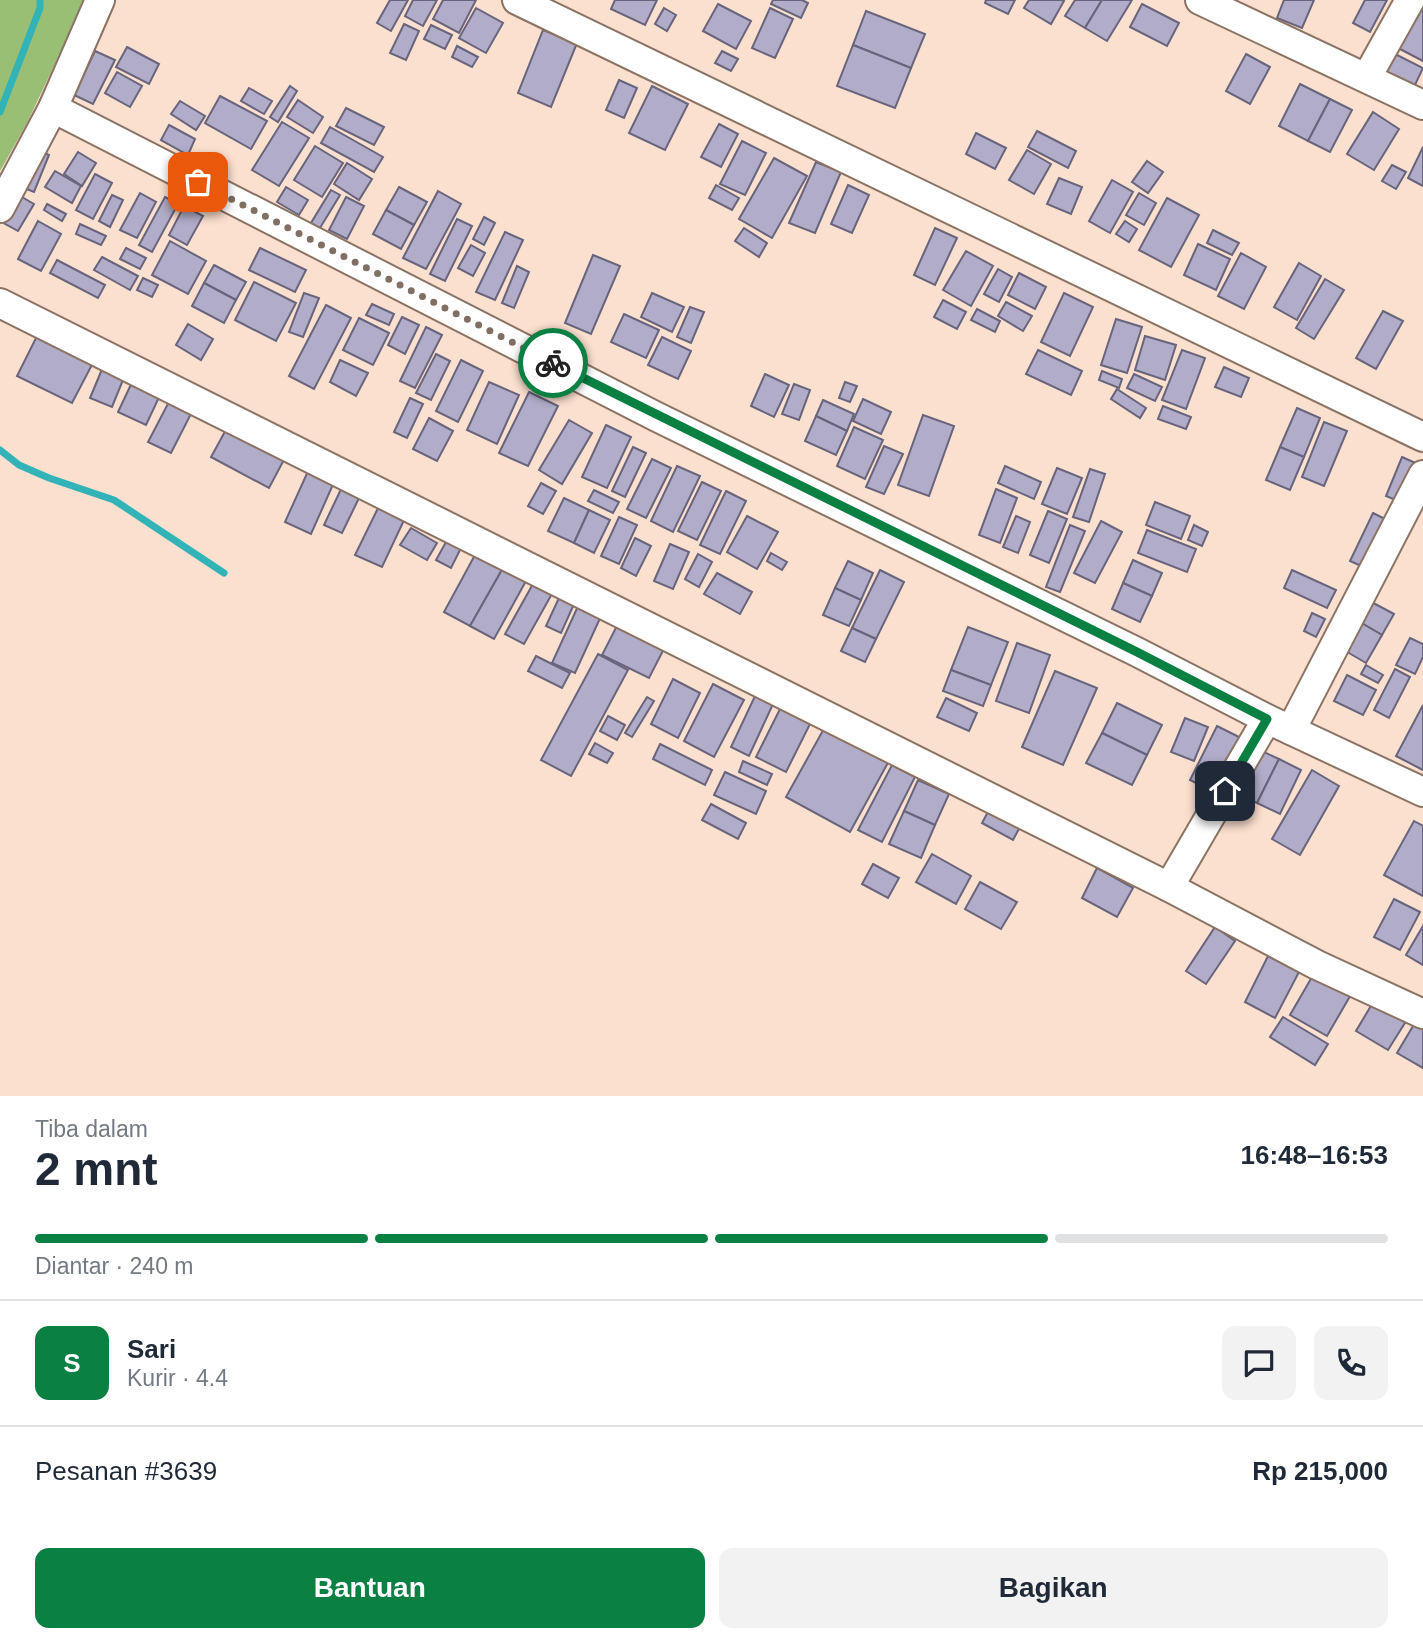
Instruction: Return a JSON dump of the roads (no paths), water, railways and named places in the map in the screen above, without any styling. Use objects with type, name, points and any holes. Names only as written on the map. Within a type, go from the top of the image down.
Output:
[{"type":"street","points":[[0,208],[52,107],[100,0]]},
{"type":"street","points":[[517,0],[1423,437]]},
{"type":"street","points":[[1200,0],[1423,105]]},
{"type":"street","points":[[1367,77],[1410,0]]},
{"type":"street","points":[[52,107],[657,417],[1279,725],[1423,792]]},
{"type":"street","points":[[0,303],[1169,887],[1317,965],[1423,1014]]},
{"type":"street","points":[[1169,887],[1279,725],[1423,475]]},
{"type":"waterway","points":[[0,112],[40,8],[40,0]]},
{"type":"waterway","points":[[0,450],[19,465],[114,500],[224,573]]}]
